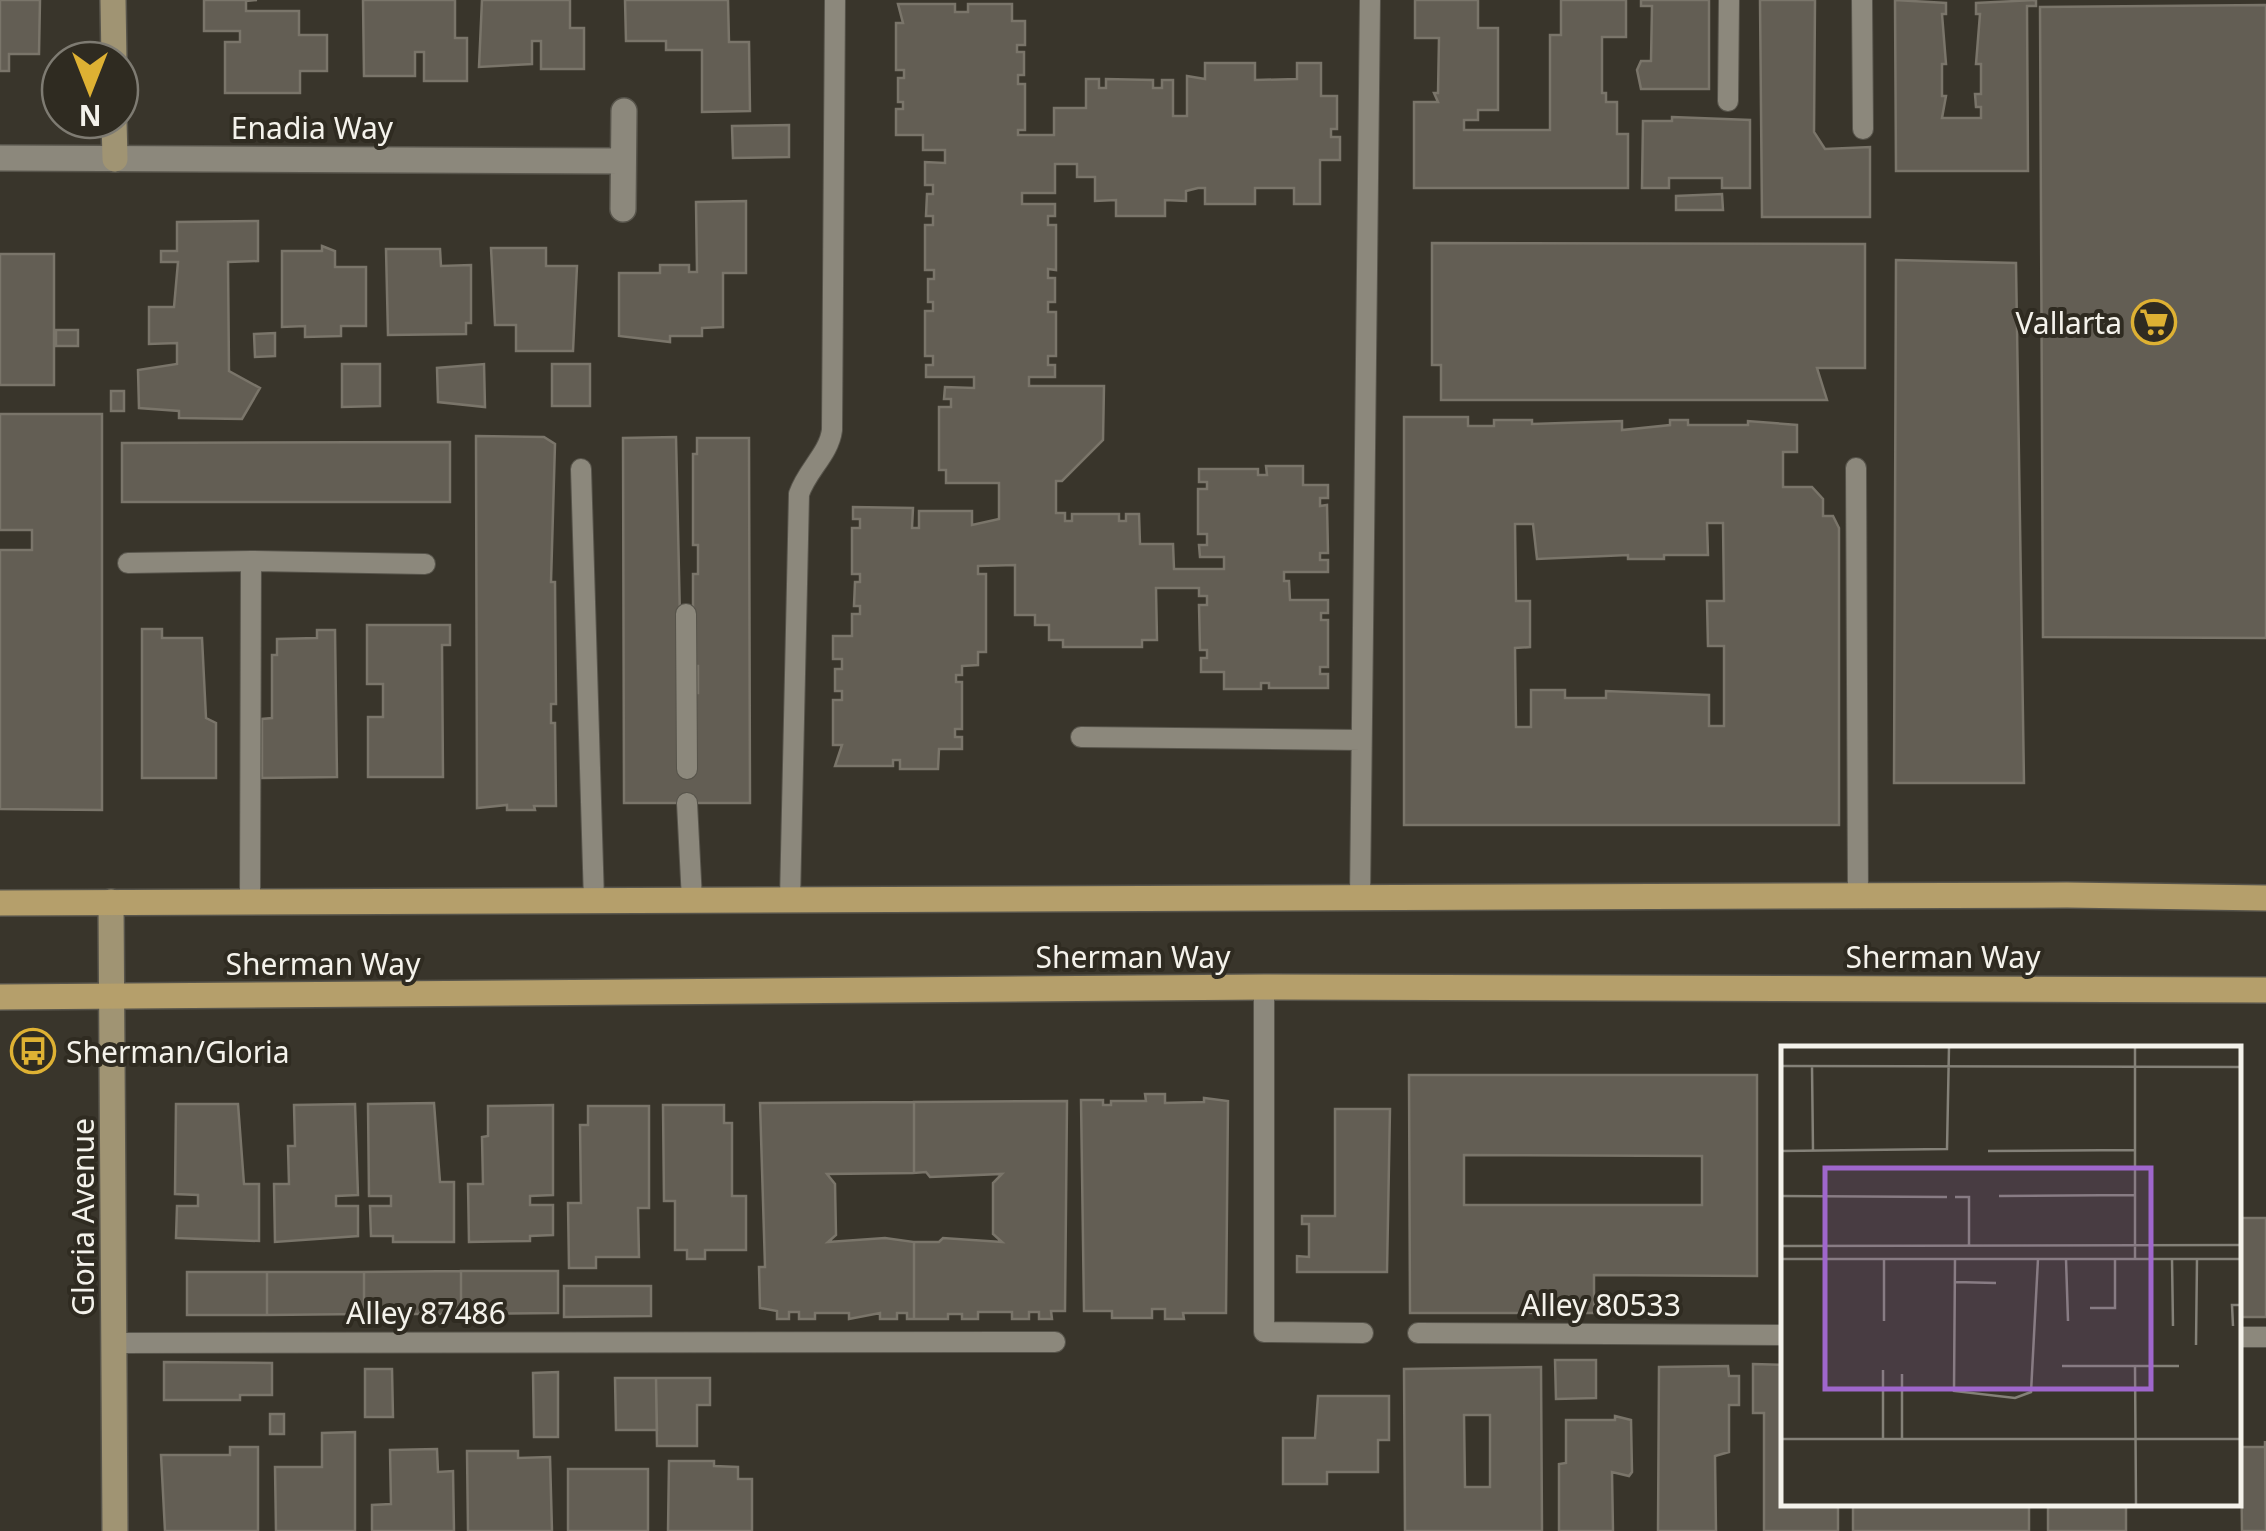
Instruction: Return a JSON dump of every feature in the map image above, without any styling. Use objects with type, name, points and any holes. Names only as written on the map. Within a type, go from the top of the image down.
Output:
[{"type":"main road","name":"Sherman Way","points":[[0,903],[2266,898]]},
{"type":"main road","name":"Sherman Way","points":[[0,997],[1264,988],[2266,990]]},
{"type":"street","points":[[113,0],[114,40]]},
{"type":"street","points":[[623,209],[624,111]]},
{"type":"street","points":[[115,140],[115,159]]},
{"type":"street","name":"Enadia Way","points":[[0,158],[623,162]]},
{"type":"street","name":"Gloria Avenue","points":[[111,902],[116,1531]]},
{"type":"lane","points":[[790,900],[799,494],[806,475],[830,445],[832,430],[835,0]]},
{"type":"lane","points":[[1360,898],[1370,0]]},
{"type":"lane","points":[[1728,0],[1728,101]]},
{"type":"lane","points":[[1862,0],[1864,129]]},
{"type":"lane","points":[[1856,468],[1858,897]]},
{"type":"lane","points":[[581,469],[594,901]]},
{"type":"lane","points":[[250,902],[251,561]]},
{"type":"lane","points":[[128,563],[426,564]]},
{"type":"lane","points":[[686,614],[688,769]]},
{"type":"lane","points":[[1081,737],[1361,740]]},
{"type":"lane","points":[[688,803],[692,900]]},
{"type":"lane","points":[[1264,988],[1264,1332],[1362,1333]]},
{"type":"lane","name":"Alley 80533","points":[[1418,1333],[1781,1335]]},
{"type":"lane","name":"Alley 87486","points":[[115,1343],[1055,1342]]},
{"type":"building","points":[[0,0],[40,0],[39,54],[9,54],[9,71],[0,71]]},
{"type":"building","points":[[204,0],[257,0],[246,1],[246,11],[299,11],[299,35],[327,35],[327,71],[300,71],[300,93],[225,93],[225,42],[240,42],[240,31],[204,31]]},
{"type":"building","points":[[363,0],[455,0],[455,38],[467,38],[467,81],[424,81],[424,52],[415,52],[415,76],[364,76]]},
{"type":"building","points":[[482,0],[570,0],[570,28],[584,28],[584,69],[541,69],[541,41],[532,41],[532,64],[479,67]]},
{"type":"building","points":[[625,0],[728,0],[729,42],[749,42],[750,111],[702,112],[702,50],[666,50],[666,41],[626,41]]},
{"type":"building","points":[[1415,0],[1478,0],[1478,28],[1498,28],[1498,110],[1478,110],[1478,120],[1464,120],[1464,130],[1550,130],[1550,35],[1561,35],[1561,0],[1626,0],[1626,37],[1602,37],[1602,93],[1606,93],[1606,102],[1617,102],[1617,134],[1628,134],[1628,188],[1414,188],[1414,102],[1438,102],[1434,93],[1438,93],[1439,38],[1415,38]]},
{"type":"building","points":[[1641,0],[1709,0],[1709,89],[1641,89],[1637,70],[1641,61],[1651,61],[1652,6],[1641,6]]},
{"type":"building","points":[[1760,0],[1815,0],[1814,132],[1825,149],[1870,147],[1870,217],[1762,217]]},
{"type":"building","points":[[1895,0],[1946,3],[1946,14],[1942,14],[1946,64],[1942,64],[1942,96],[1946,96],[1942,118],[1981,118],[1975,94],[1981,94],[1981,64],[1976,64],[1980,14],[1976,14],[1976,3],[2036,0],[2036,6],[2027,6],[2028,171],[1896,171]]},
{"type":"building","points":[[898,4],[955,4],[955,12],[968,12],[968,4],[1012,4],[1012,21],[1025,21],[1025,45],[1017,45],[1017,52],[1024,52],[1024,75],[1018,75],[1018,84],[1025,84],[1025,130],[1018,130],[1018,135],[1054,135],[1054,108],[1086,108],[1086,79],[1099,79],[1099,88],[1106,88],[1106,79],[1153,80],[1153,88],[1162,88],[1162,80],[1173,80],[1173,116],[1187,116],[1187,76],[1205,79],[1205,63],[1255,63],[1255,80],[1297,79],[1297,63],[1321,63],[1321,96],[1337,96],[1337,129],[1331,129],[1331,137],[1340,137],[1340,160],[1320,160],[1320,204],[1294,204],[1294,188],[1255,188],[1255,204],[1205,204],[1205,188],[1198,188],[1186,191],[1186,201],[1165,200],[1165,216],[1116,216],[1116,200],[1095,201],[1095,177],[1077,177],[1077,164],[1055,164],[1055,193],[1022,193],[1022,204],[1055,204],[1055,216],[1048,216],[1048,225],[1056,225],[1056,270],[1048,269],[1048,278],[1055,278],[1055,302],[1048,302],[1048,312],[1056,312],[1056,356],[1048,356],[1048,365],[1055,365],[1055,377],[1029,377],[1029,386],[1104,386],[1103,440],[1062,481],[1056,481],[1056,513],[1065,513],[1065,521],[1072,521],[1072,514],[1119,514],[1119,521],[1126,521],[1126,514],[1139,514],[1140,544],[1173,544],[1174,569],[1224,569],[1224,557],[1200,557],[1199,545],[1207,545],[1207,534],[1198,534],[1198,489],[1207,489],[1207,482],[1199,482],[1199,469],[1258,469],[1258,475],[1267,475],[1266,466],[1303,466],[1303,485],[1328,485],[1328,498],[1320,498],[1320,506],[1327,505],[1328,553],[1320,553],[1320,560],[1328,560],[1328,572],[1284,572],[1284,581],[1289,581],[1290,600],[1328,600],[1328,613],[1321,613],[1321,620],[1328,620],[1328,667],[1320,667],[1320,674],[1328,674],[1328,688],[1269,688],[1269,683],[1261,683],[1261,689],[1224,689],[1224,672],[1201,672],[1201,658],[1207,658],[1207,650],[1200,650],[1199,605],[1207,605],[1207,596],[1199,596],[1199,588],[1156,588],[1157,640],[1142,640],[1142,647],[1063,647],[1063,640],[1049,640],[1049,625],[1035,625],[1035,615],[1015,615],[1015,565],[978,566],[978,574],[986,574],[986,652],[978,652],[978,665],[962,666],[962,675],[956,675],[956,682],[962,682],[962,729],[955,729],[955,737],[962,737],[962,749],[939,749],[938,769],[900,769],[900,760],[893,760],[893,766],[835,766],[842,745],[833,745],[833,700],[842,700],[842,691],[835,691],[835,669],[842,669],[842,659],[833,659],[833,636],[852,636],[852,614],[860,614],[860,606],[854,606],[855,582],[860,582],[860,574],[852,574],[852,528],[860,528],[860,519],[853,519],[853,507],[913,508],[912,528],[919,528],[919,511],[972,511],[972,525],[999,519],[999,483],[946,483],[946,470],[939,470],[939,407],[951,407],[951,399],[944,399],[945,387],[974,388],[974,377],[926,377],[926,365],[933,365],[933,356],[925,356],[925,311],[933,311],[933,302],[928,302],[928,279],[934,279],[934,270],[925,270],[925,225],[933,225],[933,216],[926,216],[927,194],[933,194],[933,185],[925,185],[925,162],[945,163],[945,150],[923,150],[923,135],[896,135],[896,109],[903,109],[903,102],[898,102],[898,78],[904,78],[904,70],[896,70],[896,23],[903,23]]},
{"type":"building","name":"Vallarta","points":[[2266,5],[2266,638],[2043,637],[2040,7]]},
{"type":"building","points":[[1672,117],[1750,120],[1750,188],[1722,188],[1722,178],[1669,178],[1669,188],[1642,188],[1643,121],[1672,121]]},
{"type":"building","points":[[789,125],[789,157],[733,158],[732,126]]},
{"type":"building","points":[[1722,194],[1723,210],[1676,210],[1676,196]]},
{"type":"building","points":[[746,201],[746,273],[723,273],[723,327],[702,328],[702,336],[670,336],[670,342],[619,336],[619,273],[660,273],[660,265],[689,265],[689,272],[697,272],[696,202]]},
{"type":"building","points":[[258,221],[258,261],[228,262],[229,371],[260,388],[242,419],[179,418],[179,411],[139,408],[138,370],[177,364],[177,343],[149,344],[149,307],[174,307],[178,262],[161,262],[161,251],[177,251],[177,222]]},
{"type":"building","points":[[1432,243],[1865,244],[1865,368],[1817,368],[1827,400],[1441,400],[1441,365],[1432,365]]},
{"type":"building","points":[[322,246],[335,251],[335,267],[366,267],[366,326],[341,326],[341,336],[305,337],[305,326],[282,327],[282,251],[322,251]]},
{"type":"building","points":[[491,248],[546,248],[546,266],[577,266],[573,351],[516,351],[516,325],[495,325]]},
{"type":"building","points":[[386,249],[440,249],[441,266],[471,265],[471,323],[466,323],[466,334],[388,335]]},
{"type":"building","points":[[0,254],[54,254],[54,385],[0,385]]},
{"type":"building","points":[[1896,260],[2016,263],[2024,783],[1894,783]]},
{"type":"building","points":[[56,330],[78,330],[78,346],[56,346]]},
{"type":"building","points":[[275,333],[275,356],[255,357],[254,334]]},
{"type":"building","points":[[342,364],[380,364],[380,406],[342,407]]},
{"type":"building","points":[[484,364],[485,407],[438,402],[437,368]]},
{"type":"building","points":[[552,364],[590,364],[590,406],[552,406]]},
{"type":"building","points":[[111,391],[124,391],[124,411],[111,411]]},
{"type":"building","points":[[0,414],[102,414],[102,810],[0,809],[0,550],[32,550],[32,530],[0,530]]},
{"type":"building","points":[[1404,417],[1468,417],[1468,426],[1494,426],[1494,420],[1532,420],[1532,424],[1622,421],[1622,430],[1670,425],[1670,420],[1688,420],[1688,425],[1748,425],[1748,421],[1797,425],[1797,452],[1783,452],[1783,487],[1812,487],[1823,499],[1823,516],[1833,516],[1839,528],[1839,825],[1404,825]],"holes":[[[1707,523],[1723,523],[1724,601],[1707,601],[1708,646],[1724,646],[1724,726],[1709,726],[1709,695],[1606,691],[1606,698],[1565,698],[1565,690],[1531,690],[1531,727],[1516,727],[1515,648],[1530,647],[1530,601],[1516,601],[1515,524],[1533,524],[1537,559],[1628,555],[1628,559],[1664,559],[1664,555],[1708,555]]]},
{"type":"building","points":[[476,436],[544,437],[555,444],[551,582],[555,582],[556,704],[551,704],[551,723],[555,723],[556,806],[534,806],[535,810],[507,810],[507,805],[477,808]]},
{"type":"building","points":[[676,437],[681,664],[694,693],[698,693],[698,666],[693,666],[693,574],[698,574],[698,545],[693,545],[693,454],[697,454],[697,438],[749,438],[750,803],[624,803],[623,438]]},
{"type":"building","points":[[450,442],[450,502],[122,502],[122,443]]},
{"type":"building","points":[[367,625],[450,625],[450,645],[442,645],[443,777],[368,777],[368,717],[383,717],[383,684],[367,684]]},
{"type":"building","points":[[142,629],[162,629],[162,638],[202,638],[206,718],[216,723],[216,778],[142,778]]},
{"type":"building","points":[[317,630],[335,630],[337,777],[262,778],[262,719],[272,718],[272,655],[277,655],[277,639],[317,638]]},
{"type":"building","points":[[1409,1075],[1757,1075],[1757,1276],[1594,1275],[1594,1313],[1410,1313]],"holes":[[[1464,1155],[1702,1156],[1702,1205],[1464,1205]]]},
{"type":"building","points":[[1145,1094],[1165,1094],[1165,1103],[1204,1102],[1204,1098],[1228,1101],[1226,1313],[1183,1313],[1184,1319],[1165,1319],[1165,1309],[1152,1309],[1152,1318],[1112,1318],[1112,1311],[1084,1311],[1081,1100],[1103,1100],[1103,1105],[1111,1105],[1111,1101],[1146,1101]]},
{"type":"building","points":[[1067,1101],[1065,1311],[1051,1311],[1052,1319],[1039,1319],[1039,1312],[1029,1312],[1029,1319],[1012,1319],[1012,1312],[978,1312],[978,1319],[948,1314],[948,1319],[914,1319],[914,1242],[939,1242],[943,1238],[1002,1242],[993,1234],[993,1183],[1002,1174],[930,1177],[926,1172],[914,1173],[914,1102]]},
{"type":"building","points":[[914,1102],[914,1173],[827,1174],[835,1184],[836,1235],[828,1242],[885,1238],[914,1242],[914,1319],[907,1319],[907,1313],[897,1313],[897,1319],[880,1319],[880,1313],[849,1319],[849,1313],[815,1313],[815,1319],[799,1319],[799,1312],[789,1312],[789,1319],[777,1319],[777,1311],[760,1308],[759,1267],[765,1267],[760,1103]]},
{"type":"building","points":[[434,1103],[440,1182],[454,1182],[454,1242],[393,1242],[393,1236],[371,1236],[370,1206],[391,1206],[391,1196],[369,1196],[368,1104]]},
{"type":"building","points":[[176,1104],[238,1104],[244,1184],[259,1184],[259,1241],[176,1238],[177,1206],[198,1206],[198,1195],[175,1194]]},
{"type":"building","points":[[355,1104],[358,1195],[336,1196],[336,1206],[358,1206],[358,1236],[275,1242],[274,1184],[289,1184],[288,1146],[295,1146],[294,1105]]},
{"type":"building","points":[[553,1105],[553,1195],[530,1196],[530,1205],[553,1205],[553,1235],[530,1236],[530,1241],[469,1242],[468,1184],[483,1184],[482,1137],[488,1136],[488,1106]]},
{"type":"building","points":[[663,1105],[724,1105],[724,1123],[732,1123],[732,1196],[746,1196],[746,1250],[705,1250],[705,1259],[687,1259],[687,1250],[675,1250],[675,1201],[664,1201]]},
{"type":"building","points":[[588,1106],[649,1106],[649,1208],[638,1208],[639,1257],[596,1257],[596,1268],[569,1268],[568,1203],[581,1203],[580,1125],[588,1125]]},
{"type":"building","points":[[1335,1109],[1390,1109],[1387,1272],[1297,1272],[1297,1256],[1309,1257],[1309,1224],[1302,1224],[1302,1216],[1335,1216]]},
{"type":"building","points":[[2241,1218],[2266,1218],[2266,1317],[2241,1317]]},
{"type":"building","points":[[461,1271],[558,1271],[558,1313],[461,1314]]},
{"type":"building","points":[[461,1271],[461,1314],[364,1314],[364,1272]]},
{"type":"building","points":[[187,1272],[267,1272],[267,1315],[187,1315]]},
{"type":"building","points":[[267,1272],[364,1272],[364,1314],[267,1315]]},
{"type":"building","points":[[564,1286],[651,1286],[651,1316],[564,1317]]},
{"type":"building","points":[[1555,1360],[1596,1360],[1596,1398],[1556,1399]]},
{"type":"building","points":[[164,1362],[272,1363],[272,1395],[240,1395],[240,1400],[164,1400]]},
{"type":"building","points":[[1753,1364],[1781,1365],[1781,1506],[1838,1506],[1838,1531],[1764,1531],[1764,1413],[1753,1413]]},
{"type":"building","points":[[1728,1366],[1729,1376],[1739,1376],[1739,1405],[1729,1405],[1729,1452],[1715,1456],[1716,1531],[1658,1531],[1659,1367]]},
{"type":"building","points":[[1541,1367],[1542,1531],[1405,1531],[1404,1369]],"holes":[[[1464,1415],[1490,1415],[1490,1487],[1465,1487]]]},
{"type":"building","points":[[365,1369],[392,1369],[393,1417],[365,1417]]},
{"type":"building","points":[[558,1372],[558,1437],[534,1437],[533,1373]]},
{"type":"building","points":[[615,1378],[656,1378],[657,1430],[616,1430]]},
{"type":"building","points":[[656,1378],[710,1378],[710,1405],[697,1405],[697,1446],[657,1446]]},
{"type":"building","points":[[1318,1396],[1389,1396],[1389,1440],[1378,1440],[1378,1472],[1327,1472],[1327,1484],[1283,1484],[1283,1438],[1315,1438]]},
{"type":"building","points":[[270,1414],[284,1414],[284,1434],[270,1434]]},
{"type":"building","points":[[1615,1416],[1631,1420],[1632,1472],[1629,1476],[1612,1472],[1613,1531],[1559,1531],[1559,1464],[1566,1463],[1566,1420],[1615,1420]]},
{"type":"building","points":[[355,1432],[355,1531],[276,1531],[275,1467],[322,1467],[322,1433]]},
{"type":"building","points":[[2265,1441],[2266,1531],[2242,1531],[2241,1447],[2265,1447]]},
{"type":"building","points":[[230,1447],[258,1447],[258,1531],[165,1531],[161,1455],[230,1455]]},
{"type":"building","points":[[437,1449],[438,1472],[453,1471],[454,1531],[372,1531],[372,1505],[391,1504],[390,1450]]},
{"type":"building","points":[[467,1451],[518,1451],[518,1458],[550,1457],[552,1531],[468,1531]]},
{"type":"building","points":[[669,1461],[714,1461],[714,1466],[738,1467],[738,1479],[752,1479],[752,1531],[668,1531]]},
{"type":"building","points":[[568,1469],[648,1469],[648,1531],[568,1531]]},
{"type":"building","points":[[1853,1506],[2029,1506],[2029,1531],[1853,1531]]},
{"type":"building","points":[[2048,1506],[2126,1506],[2126,1531],[2048,1531]]},
{"type":"place","name":"Vallarta","points":[[2154,322]]},
{"type":"place","name":"Sherman/Gloria","points":[[33,1051]]}]
